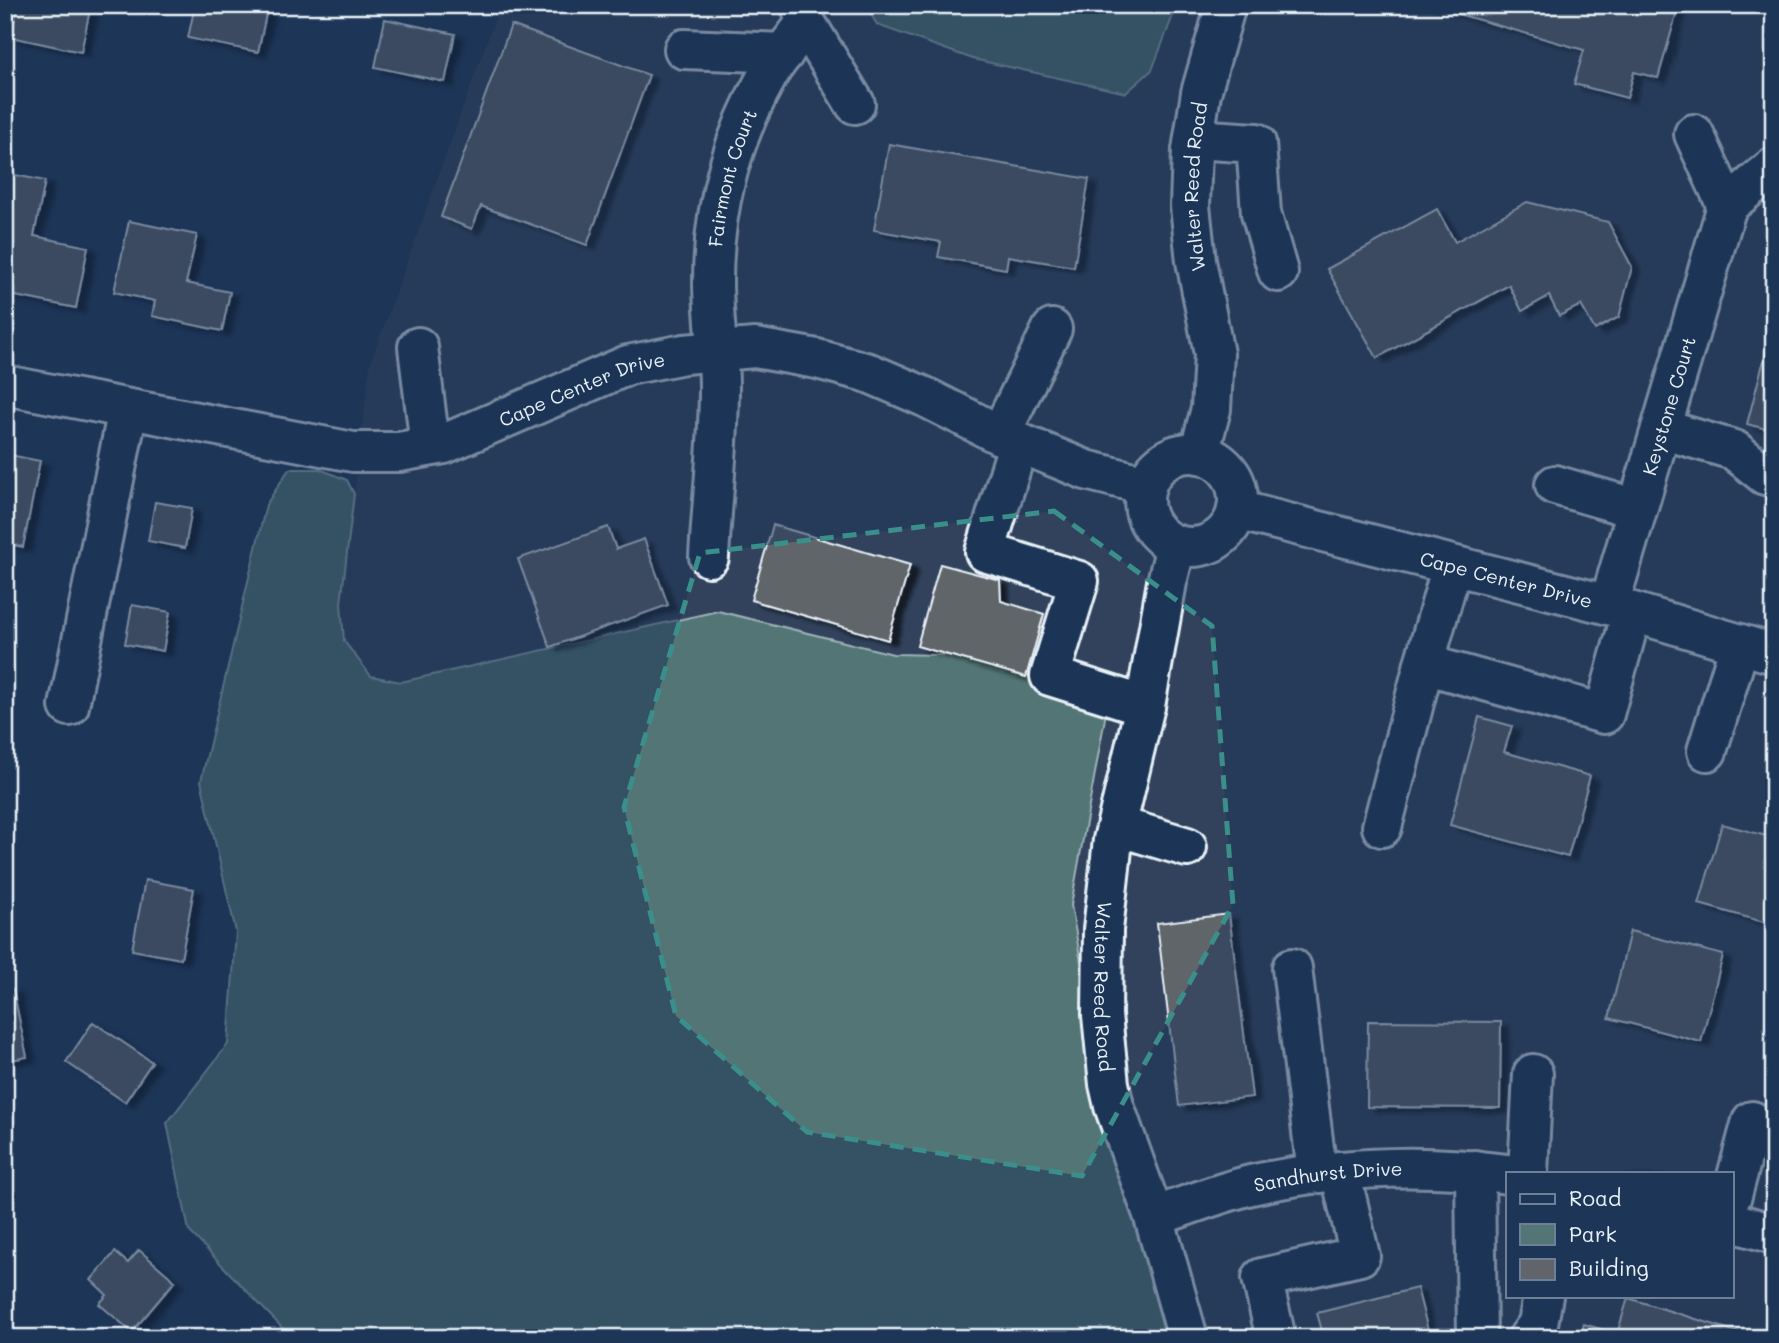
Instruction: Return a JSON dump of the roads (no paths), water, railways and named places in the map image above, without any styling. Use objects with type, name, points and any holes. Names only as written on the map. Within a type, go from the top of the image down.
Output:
[{"type":"street","name":"Walter Reed Road","points":[[1199,454],[1211,409],[1213,354],[1193,234],[1191,206],[1194,139],[1201,93],[1226,5]]},
{"type":"street","points":[[804,14],[855,104]]},
{"type":"street","name":"Fairmont Court","points":[[709,557],[717,447],[719,350],[713,284],[717,222],[727,170],[745,120],[804,14]]},
{"type":"street","points":[[684,48],[784,53]]},
{"type":"street","points":[[1694,134],[1727,206],[1774,167]]},
{"type":"street","points":[[1194,139],[1256,143],[1261,213],[1278,272]]},
{"type":"street","name":"Keystone Court","points":[[1424,664],[1604,714],[1637,509],[1727,206]]},
{"type":"street","points":[[1052,329],[1009,438],[985,552],[1079,581],[1050,676],[1145,706]]},
{"type":"street","points":[[418,347],[430,446]]},
{"type":"street","name":"Cape Center Drive","points":[[5,385],[353,452],[399,452],[444,444],[628,365],[684,354],[755,348],[817,359],[869,373],[926,397],[1009,438],[1086,470],[1146,485]]},
{"type":"street","points":[[69,706],[128,409]]},
{"type":"street","points":[[1661,429],[1734,450],[1765,475],[1774,477]]},
{"type":"street","points":[[1183,453],[1199,454],[1213,458],[1225,468],[1236,488],[1237,510],[1222,536],[1208,544],[1192,548],[1176,546],[1162,538],[1151,527],[1144,512],[1143,496],[1156,468],[1169,458],[1183,453]]},
{"type":"street","points":[[1555,485],[1637,509]]},
{"type":"street","name":"Cape Center Drive","points":[[1237,510],[1620,609],[1757,649]]},
{"type":"street","name":"Walter Reed Road","points":[[1176,546],[1145,706],[1117,826],[1103,930],[1102,1015],[1114,1106],[1154,1217],[1188,1338]]},
{"type":"street","points":[[1381,827],[1452,566]]},
{"type":"street","points":[[1707,751],[1757,649]]},
{"type":"street","points":[[1117,826],[1187,847]]},
{"type":"street","points":[[1276,1338],[1262,1278],[1360,1255],[1329,1172],[1292,968]]},
{"type":"street","points":[[1528,1172],[1533,1074]]},
{"type":"street","points":[[1734,1188],[1752,1121]]},
{"type":"street","name":"Sandhurst Drive","points":[[1154,1217],[1249,1186],[1329,1172],[1385,1166],[1492,1172]]},
{"type":"street","points":[[1477,1338],[1492,1247],[1492,1172]]},
{"type":"street","points":[[1734,1223],[1774,1234]]},
{"type":"street","points":[[1528,1338],[1538,1324],[1543,1298]]}]
